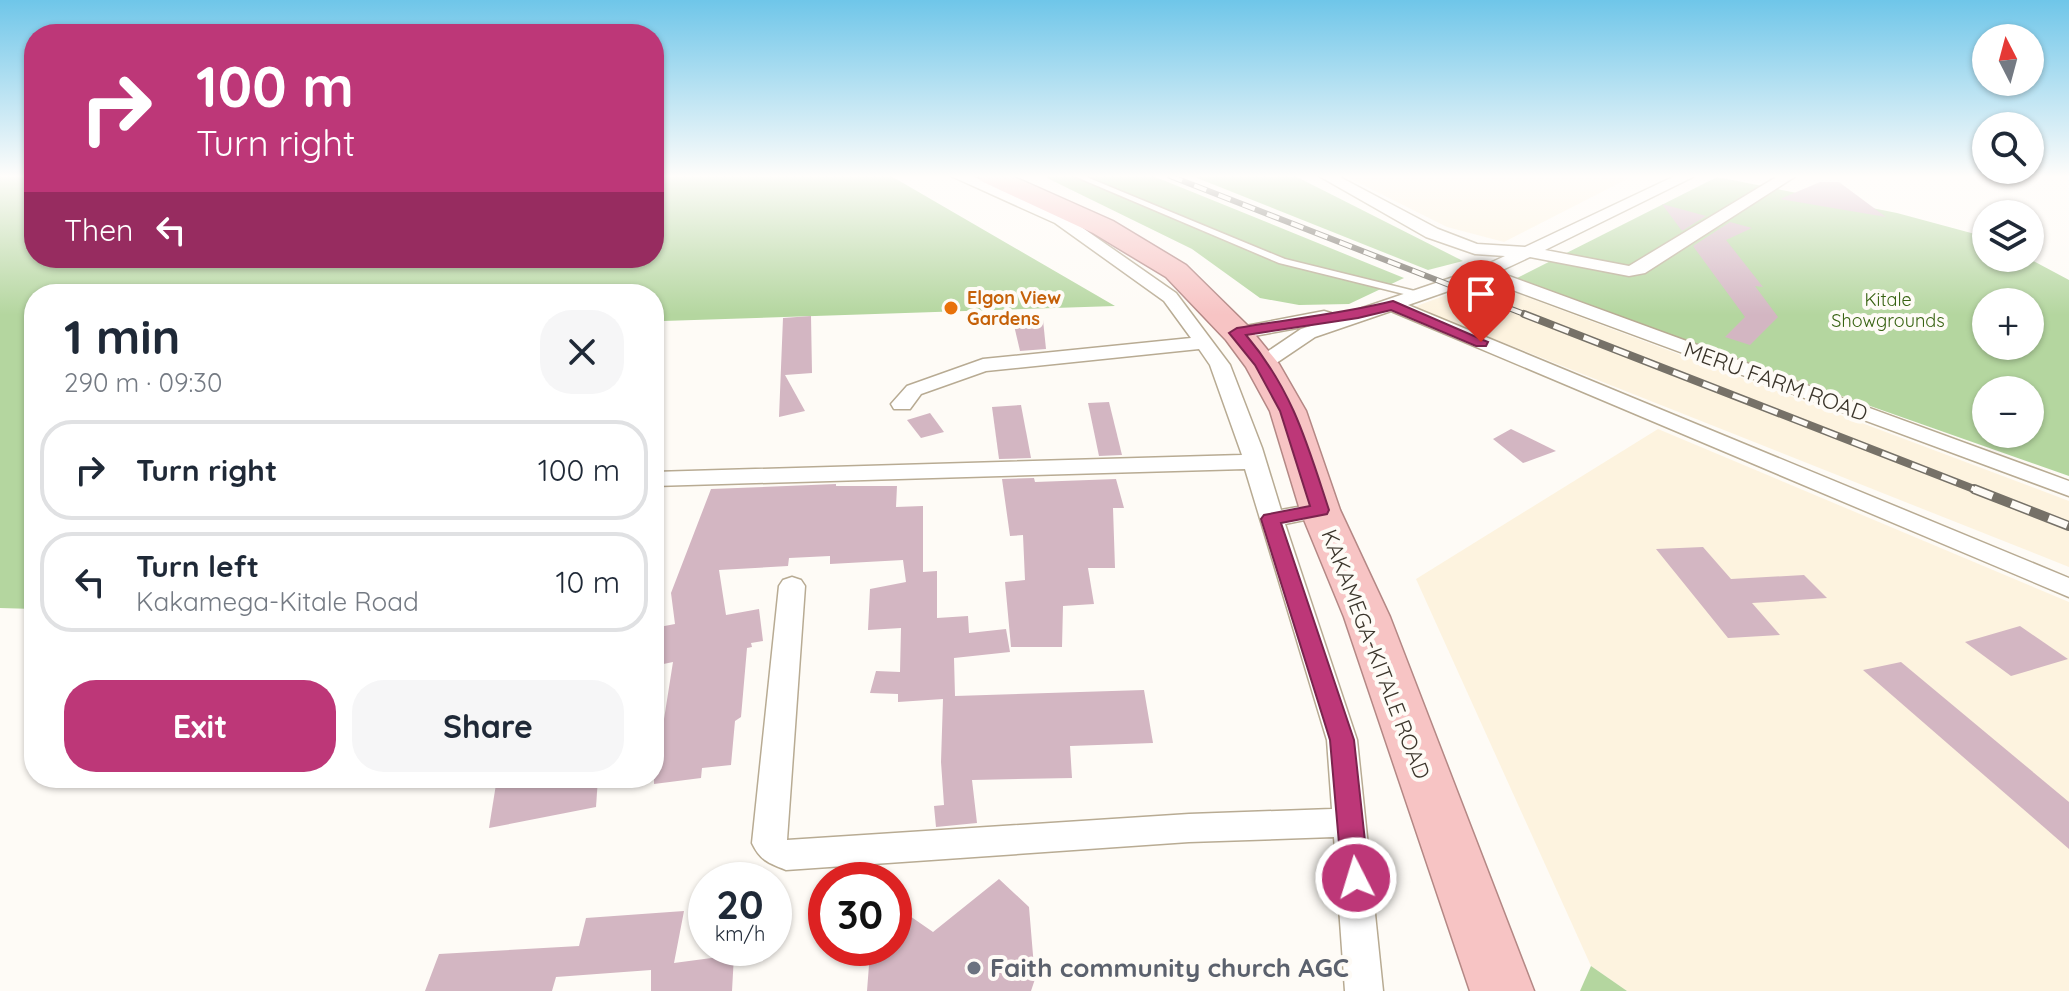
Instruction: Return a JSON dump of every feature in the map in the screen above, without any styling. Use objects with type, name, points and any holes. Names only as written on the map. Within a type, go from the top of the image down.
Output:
[{"type":"highway","name":"KAKAMEGA-KITALE ROAD","points":[[1092,222],[1176,271],[1288,411],[1320,510],[1367,617],[1499,984]]},
{"type":"street","points":[[1064,222],[1234,346]]},
{"type":"street","points":[[1416,222],[1475,249],[1528,252],[1614,271],[1639,269],[1714,222]]},
{"type":"street","points":[[902,404],[914,390],[983,365],[1234,346],[1308,333],[1358,314],[1424,296],[1483,273],[1591,222]]},
{"type":"street","name":"MERU FARM ROAD","points":[[1483,273],[2069,489]]},
{"type":"street","points":[[1393,305],[2069,588]]},
{"type":"street","points":[[1358,314],[1304,320],[1234,346],[1220,365],[1255,462],[1342,740],[1364,991]]},
{"type":"street","points":[[664,479],[1255,462]]},
{"type":"street","points":[[1271,519],[1320,510]]},
{"type":"street","points":[[792,586],[769,843],[775,851],[786,855],[1189,828],[1351,822]]},
{"type":"street","points":[[1499,984],[1537,991]]},
{"type":"lane","points":[[1189,222],[1282,261],[1424,296]]},
{"type":"shaded area","points":[[1437,222],[1543,222],[1504,242]]},
{"type":"shaded area","points":[[1484,281],[2069,501],[2069,567],[1414,307]]},
{"type":"shaded area","points":[[1658,429],[2069,602],[2069,991],[1627,991],[1591,966],[1416,579]]},
{"type":"green space","points":[[0,222],[24,222],[24,268],[664,268],[664,222],[971,222],[1115,306],[664,321],[664,284],[24,284],[24,609],[0,608]]},
{"type":"green space","points":[[1137,222],[1267,222],[1404,278],[1349,304],[1299,305],[1260,298],[1192,249]]},
{"type":"green space","points":[[1308,222],[1386,222],[1463,261],[1428,270]]},
{"type":"green space","name":"Kitale Showgrounds","points":[[1627,222],[1931,222],[1972,233],[1972,272],[2044,272],[2044,267],[2069,280],[2069,476],[1990,448],[2044,448],[2044,376],[1972,376],[1972,442],[1513,280]]},
{"type":"green space","points":[[1591,966],[1627,991],[1580,991]]},
{"type":"building","points":[[1676,222],[1696,222],[1682,231]]},
{"type":"building","points":[[1730,222],[1752,228],[1726,240],[1763,287],[1755,286],[1778,317],[1750,345],[1725,337],[1745,317],[1693,246]]},
{"type":"building","points":[[811,316],[812,373],[785,375],[805,411],[779,417],[783,318]]},
{"type":"building","points":[[1043,320],[1046,349],[1020,351],[1013,321]]},
{"type":"building","points":[[1109,402],[1122,455],[1099,456],[1088,403]]},
{"type":"building","points":[[1021,405],[1031,458],[999,459],[992,407]]},
{"type":"building","points":[[930,413],[944,432],[921,438],[907,420]]},
{"type":"building","points":[[1511,429],[1556,451],[1523,463],[1493,439]]},
{"type":"building","points":[[1034,478],[1035,482],[1116,479],[1124,508],[1113,508],[1115,568],[1088,568],[1094,604],[1063,606],[1062,647],[1011,647],[1005,582],[1025,580],[1023,535],[1010,536],[1002,479]]},
{"type":"building","points":[[836,484],[897,486],[896,507],[923,506],[923,572],[937,571],[937,618],[968,616],[969,633],[1006,629],[1010,652],[954,658],[955,696],[1144,690],[1153,743],[1070,746],[1072,778],[972,780],[977,823],[936,827],[934,806],[944,805],[941,762],[943,699],[898,702],[898,694],[870,693],[876,671],[900,672],[901,628],[868,630],[870,589],[906,582],[903,560],[830,564],[830,556],[789,558],[788,566],[719,570],[726,615],[759,609],[763,641],[751,643],[752,647],[747,648],[741,717],[735,721],[731,765],[702,768],[701,778],[664,783],[664,719],[673,662],[664,664],[664,626],[675,624],[671,593],[711,489]]},
{"type":"building","points":[[1703,547],[1731,579],[1804,575],[1827,598],[1752,603],[1780,635],[1728,638],[1656,549]]},
{"type":"building","points":[[2020,626],[2068,659],[2011,676],[1965,642]]},
{"type":"building","points":[[1901,662],[2069,802],[2069,849],[1863,670]]},
{"type":"building","points":[[495,788],[597,788],[596,807],[489,828]]},
{"type":"building","points":[[999,879],[1029,907],[1035,979],[1031,991],[867,991],[869,966],[912,966],[912,917],[933,932]]},
{"type":"building","points":[[684,911],[674,963],[688,961],[688,966],[733,966],[732,991],[651,991],[651,970],[556,977],[552,991],[425,991],[439,954],[579,946],[586,918]]},
{"type":"railway","points":[[1289,222],[1529,316]]},
{"type":"railway","points":[[1524,314],[1979,491]]},
{"type":"railway","points":[[1974,489],[2069,526]]},
{"type":"place","name":"Elgon View Gardens","points":[[951,308]]},
{"type":"place","name":"Faith community church AGC","points":[[974,968]]},
{"type":"route","points":[[1356,878],[1342,740],[1271,519],[1320,510],[1288,411],[1262,364],[1237,333],[1304,320],[1358,314],[1393,305],[1481,342]]}]
